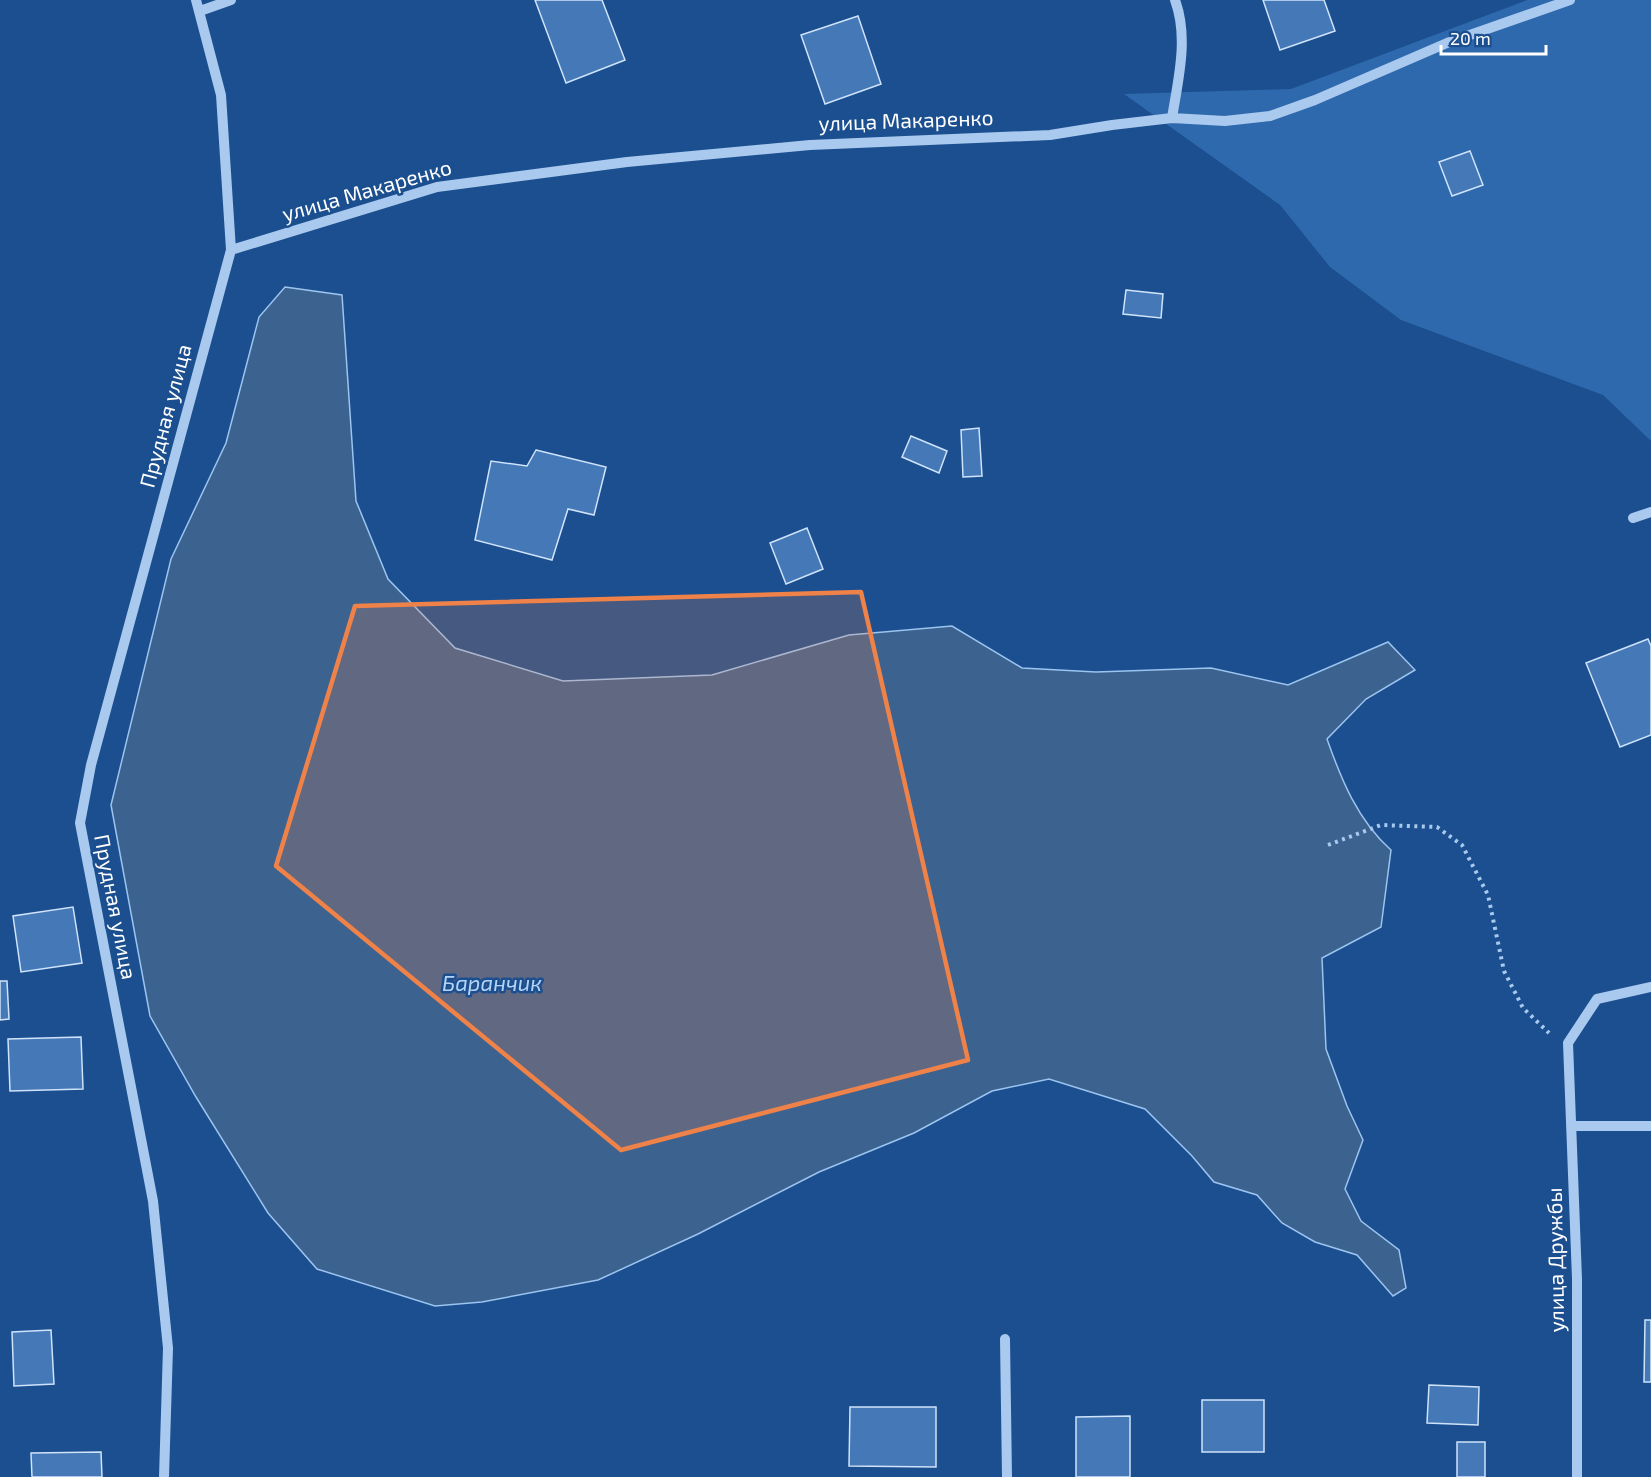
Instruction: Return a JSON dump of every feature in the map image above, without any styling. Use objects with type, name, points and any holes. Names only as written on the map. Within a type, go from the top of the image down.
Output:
[{"type":"street","name":"Прудная улица","points":[[164,1477],[168,1348],[153,1201],[80,824],[94,753],[231,250],[221,95],[200,11],[195,0]]},
{"type":"street","points":[[200,11],[231,0]]},
{"type":"street","points":[[1172,118],[1182,52],[1179,12],[1175,0]]},
{"type":"street","name":"улица Макаренко","points":[[231,250],[436,187],[627,162],[810,145],[1050,135],[1172,118],[1225,121],[1270,116],[1315,100],[1448,43],[1570,0]]},
{"type":"street","points":[[1633,518],[1651,512]]},
{"type":"street","points":[[1568,1042],[1597,999],[1651,987]]},
{"type":"street","name":"улица Дружбы","points":[[1568,1042],[1577,1279],[1577,1477]]},
{"type":"street","points":[[1571,1126],[1651,1126]]},
{"type":"street","points":[[1005,1339],[1007,1477]]},
{"type":"path","points":[[1328,845],[1381,825],[1437,827],[1462,845],[1488,895],[1504,971],[1522,1008],[1547,1032],[1568,1042]]},
{"type":"highlighted area","points":[[861,592],[968,1060],[621,1150],[276,866],[355,606]]},
{"type":"shaded area","points":[[1527,0],[1651,0],[1651,441],[1603,395],[1401,320],[1330,267],[1280,205],[1124,94],[1291,89]]},
{"type":"water","name":"Баранчик","points":[[285,287],[342,295],[356,501],[388,579],[455,648],[563,681],[712,675],[849,635],[952,626],[1022,668],[1096,672],[1211,668],[1288,685],[1388,642],[1415,670],[1366,699],[1327,739],[1338,769],[1360,813],[1379,839],[1391,850],[1381,927],[1322,958],[1326,1049],[1347,1106],[1363,1140],[1345,1189],[1361,1221],[1399,1250],[1406,1288],[1393,1296],[1357,1255],[1315,1242],[1282,1223],[1257,1195],[1214,1182],[1192,1156],[1145,1109],[1049,1079],[992,1091],[914,1133],[819,1172],[698,1234],[598,1280],[482,1302],[435,1306],[317,1269],[268,1213],[196,1097],[150,1016],[111,805],[171,559],[226,443],[259,317]]},
{"type":"building","points":[[535,0],[602,0],[625,60],[566,83]]},
{"type":"building","points":[[1263,0],[1324,0],[1335,31],[1280,50]]},
{"type":"building","points":[[858,16],[881,84],[825,104],[801,35]]},
{"type":"building","points":[[1470,151],[1483,185],[1452,196],[1439,162]]},
{"type":"building","points":[[1126,290],[1163,294],[1161,318],[1123,314]]},
{"type":"building","points":[[979,428],[982,476],[963,477],[961,430]]},
{"type":"building","points":[[911,436],[947,451],[939,473],[902,457]]},
{"type":"building","points":[[536,450],[606,467],[594,515],[568,509],[552,560],[475,540],[491,461],[527,466]]},
{"type":"building","points":[[807,528],[823,569],[786,584],[770,543]]},
{"type":"building","points":[[1648,639],[1651,646],[1651,735],[1620,747],[1586,663]]},
{"type":"building","points":[[73,907],[82,963],[21,972],[13,916]]},
{"type":"building","points":[[0,981],[7,981],[9,1019],[0,1020]]},
{"type":"building","points":[[81,1037],[83,1089],[10,1091],[8,1039]]},
{"type":"building","points":[[1645,1320],[1651,1320],[1651,1382],[1644,1382]]},
{"type":"building","points":[[51,1330],[54,1384],[14,1386],[12,1332]]},
{"type":"building","points":[[1429,1385],[1479,1387],[1478,1425],[1427,1423]]},
{"type":"building","points":[[1202,1400],[1264,1400],[1264,1452],[1202,1452]]},
{"type":"building","points":[[850,1407],[936,1407],[936,1467],[849,1466]]},
{"type":"building","points":[[1130,1416],[1130,1477],[1076,1477],[1076,1417]]},
{"type":"building","points":[[1457,1442],[1485,1442],[1485,1477],[1457,1477]]},
{"type":"building","points":[[101,1452],[102,1477],[32,1477],[31,1453]]}]
